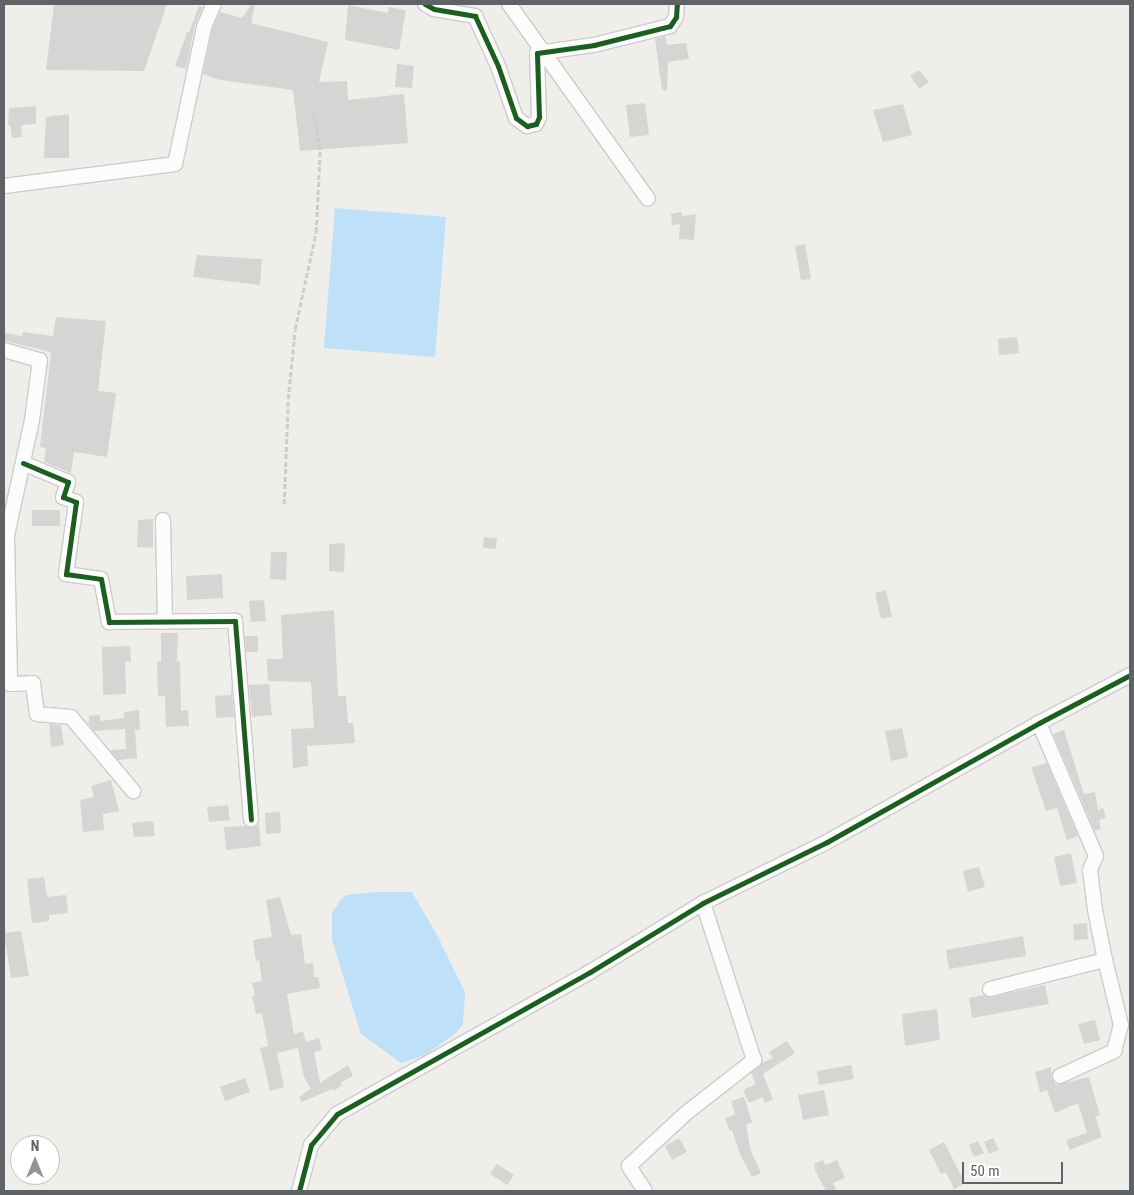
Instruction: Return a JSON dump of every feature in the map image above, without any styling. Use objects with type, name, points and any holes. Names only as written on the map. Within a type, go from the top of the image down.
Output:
[{"type":"street","points":[[4,186],[176,164],[204,27],[214,4]]},
{"type":"street","points":[[425,4],[434,9],[475,16],[498,66],[516,118],[527,126],[536,124],[539,117],[537,53],[594,45],[670,26],[676,18],[676,4]]},
{"type":"street","points":[[509,4],[648,199]]},
{"type":"street","points":[[4,350],[40,360],[32,420],[7,536],[10,684],[33,683],[37,714],[72,717],[133,791]]},
{"type":"street","points":[[23,463],[68,482],[63,497],[76,502],[66,574],[100,579],[109,622],[235,621],[251,819]]},
{"type":"street","points":[[163,520],[165,622]]},
{"type":"street","points":[[299,1191],[311,1145],[337,1114],[590,972],[703,903],[827,842],[1039,722],[1130,674]]},
{"type":"street","points":[[1039,722],[1096,856],[1090,870],[1095,910],[1121,1025],[1114,1051],[1060,1076]]},
{"type":"street","points":[[645,1191],[629,1166],[685,1114],[754,1060],[703,903]]},
{"type":"street","points":[[990,989],[1105,960]]},
{"type":"path","points":[[284,504],[288,399],[295,329],[316,232],[320,150],[313,110]]},
{"type":"water","points":[[335,208],[446,217],[435,357],[324,348]]},
{"type":"water","points":[[376,892],[412,892],[436,933],[465,992],[463,1024],[455,1034],[425,1055],[401,1063],[361,1034],[332,940],[332,913],[341,899],[346,895]]},
{"type":"building","points":[[54,4],[167,4],[144,71],[46,70]]},
{"type":"building","points":[[252,4],[255,4],[251,23],[328,42],[319,82],[347,81],[348,100],[404,94],[408,143],[300,151],[293,90],[220,80],[203,74],[212,30],[220,12],[242,18]]},
{"type":"building","points":[[348,5],[388,13],[389,7],[406,10],[399,50],[345,40]]},
{"type":"building","points":[[199,6],[203,7],[195,25],[186,69],[175,66],[187,32],[189,32]]},
{"type":"building","points":[[665,36],[667,45],[686,43],[689,59],[668,62],[667,90],[662,90],[655,39]]},
{"type":"building","points":[[397,64],[414,66],[412,88],[395,87]]},
{"type":"building","points":[[919,70],[929,82],[919,89],[910,76]]},
{"type":"building","points":[[645,103],[649,135],[630,137],[626,105]]},
{"type":"building","points":[[903,104],[912,135],[883,142],[873,110]]},
{"type":"building","points":[[36,106],[36,124],[21,125],[22,137],[12,138],[10,125],[8,125],[9,108]]},
{"type":"building","points":[[69,114],[69,158],[44,158],[46,117]]},
{"type":"building","points":[[681,212],[682,216],[696,214],[694,240],[679,239],[680,224],[672,225],[671,214]]},
{"type":"building","points":[[805,244],[811,279],[801,280],[795,246]]},
{"type":"building","points":[[197,255],[262,259],[260,285],[193,277]]},
{"type":"building","points":[[56,317],[106,321],[98,391],[116,393],[107,457],[74,452],[71,473],[44,462],[46,448],[40,447],[51,352],[4,341],[4,333],[22,336],[23,332],[53,336]]},
{"type":"building","points":[[1017,337],[1019,353],[999,355],[998,339]]},
{"type":"building","points":[[32,510],[60,510],[60,526],[32,526]]},
{"type":"building","points":[[153,519],[153,548],[137,547],[138,520]]},
{"type":"building","points":[[484,537],[497,538],[496,549],[483,548]]},
{"type":"building","points":[[345,543],[344,572],[329,571],[329,544]]},
{"type":"building","points":[[271,552],[287,552],[286,580],[270,579]]},
{"type":"building","points":[[222,574],[223,598],[187,600],[186,576]]},
{"type":"building","points":[[886,590],[892,617],[881,619],[875,593]]},
{"type":"building","points":[[264,600],[266,621],[251,622],[249,601]]},
{"type":"building","points":[[334,610],[338,696],[346,696],[348,723],[353,723],[355,743],[307,746],[308,766],[293,768],[291,729],[314,728],[311,682],[268,681],[267,659],[283,659],[281,615]]},
{"type":"building","points":[[161,633],[178,633],[177,661],[180,661],[181,711],[188,710],[189,726],[166,727],[165,696],[158,696],[157,662],[161,662]]},
{"type":"building","points":[[245,636],[258,636],[258,652],[246,652]]},
{"type":"building","points":[[130,646],[131,662],[125,662],[126,694],[103,695],[102,647]]},
{"type":"building","points":[[231,681],[234,717],[216,718],[215,696],[231,695]]},
{"type":"building","points":[[269,684],[272,715],[252,717],[249,685]]},
{"type":"building","points":[[139,710],[140,730],[135,730],[137,758],[118,760],[110,750],[126,749],[125,729],[94,731],[87,722],[89,722],[89,716],[100,715],[100,721],[124,718],[124,712]]},
{"type":"building","points":[[49,724],[61,725],[64,745],[51,747]]},
{"type":"building","points":[[902,728],[908,757],[891,761],[885,731]]},
{"type":"building","points":[[1064,730],[1084,794],[1095,792],[1098,810],[1103,808],[1106,818],[1099,820],[1101,829],[1095,831],[1053,734]]},
{"type":"building","points":[[1047,763],[1078,836],[1067,840],[1057,808],[1046,811],[1031,767]]},
{"type":"building","points":[[111,780],[119,811],[103,814],[104,830],[83,832],[80,800],[94,797],[91,786]]},
{"type":"building","points":[[228,805],[230,820],[209,822],[207,807]]},
{"type":"building","points":[[280,812],[281,833],[266,834],[265,813]]},
{"type":"building","points":[[153,821],[155,836],[134,837],[132,823]]},
{"type":"building","points":[[259,825],[261,846],[226,850],[224,827],[246,826],[251,828]]},
{"type":"building","points":[[1071,853],[1077,883],[1060,886],[1054,857]]},
{"type":"building","points":[[979,867],[985,887],[968,892],[963,871]]},
{"type":"building","points":[[44,877],[47,897],[66,895],[68,913],[49,915],[49,921],[32,923],[27,879]]},
{"type":"building","points":[[280,897],[291,935],[301,934],[305,964],[313,963],[314,977],[318,977],[320,988],[287,994],[294,1034],[303,1031],[306,1042],[319,1038],[322,1050],[314,1052],[320,1083],[348,1065],[353,1076],[340,1083],[342,1085],[334,1091],[332,1089],[302,1102],[299,1097],[311,1089],[304,1077],[298,1048],[277,1053],[284,1087],[270,1091],[260,1048],[268,1046],[262,1013],[256,1014],[252,996],[255,995],[252,983],[262,981],[259,960],[256,961],[253,940],[272,937],[266,900]]},
{"type":"building","points":[[1087,923],[1088,939],[1074,940],[1073,924]]},
{"type":"building","points":[[21,931],[29,976],[11,978],[4,933]]},
{"type":"building","points":[[1023,936],[1026,956],[949,969],[946,950]]},
{"type":"building","points":[[1045,985],[1049,1004],[972,1018],[969,998],[984,995],[992,997]]},
{"type":"building","points":[[937,1009],[940,1040],[905,1046],[902,1014]]},
{"type":"building","points":[[1095,1020],[1100,1040],[1084,1044],[1078,1024]]},
{"type":"building","points":[[787,1041],[795,1053],[763,1074],[773,1099],[765,1103],[762,1097],[749,1103],[743,1090],[756,1084],[751,1073],[762,1063],[773,1058],[769,1052]]},
{"type":"building","points":[[851,1065],[854,1079],[819,1085],[817,1071]]},
{"type":"building","points":[[1051,1067],[1052,1079],[1056,1085],[1089,1077],[1100,1115],[1095,1116],[1102,1137],[1070,1150],[1066,1140],[1087,1133],[1078,1103],[1055,1113],[1047,1090],[1040,1092],[1035,1072]]},
{"type":"building","points":[[245,1078],[250,1092],[225,1101],[220,1087]]},
{"type":"building","points":[[824,1090],[829,1115],[803,1120],[798,1095]]},
{"type":"building","points":[[744,1097],[752,1122],[746,1125],[751,1151],[761,1173],[752,1177],[740,1154],[732,1130],[730,1131],[725,1119],[735,1114],[731,1101]]},
{"type":"building","points":[[679,1138],[687,1152],[672,1160],[665,1146]]},
{"type":"building","points":[[993,1138],[999,1150],[989,1154],[984,1142]]},
{"type":"building","points":[[978,1141],[984,1153],[974,1157],[969,1145]]},
{"type":"building","points":[[944,1142],[965,1183],[954,1189],[946,1172],[941,1174],[929,1150]]},
{"type":"building","points":[[823,1160],[825,1165],[837,1160],[845,1178],[833,1183],[837,1191],[826,1191],[815,1170],[814,1164]]},
{"type":"building","points":[[497,1164],[514,1175],[507,1185],[490,1174]]},
{"type":"cycle path","points":[[425,4],[434,9],[475,16],[498,66],[516,118],[527,126],[536,124],[539,117],[537,53],[594,45],[670,26],[676,17],[677,4]]},
{"type":"cycle path","points":[[23,463],[68,482],[63,497],[76,502],[66,574],[101,579],[109,622],[235,621],[251,819]]},
{"type":"cycle path","points":[[299,1191],[311,1145],[337,1114],[590,972],[703,903],[827,842],[1039,723],[1130,675]]}]
